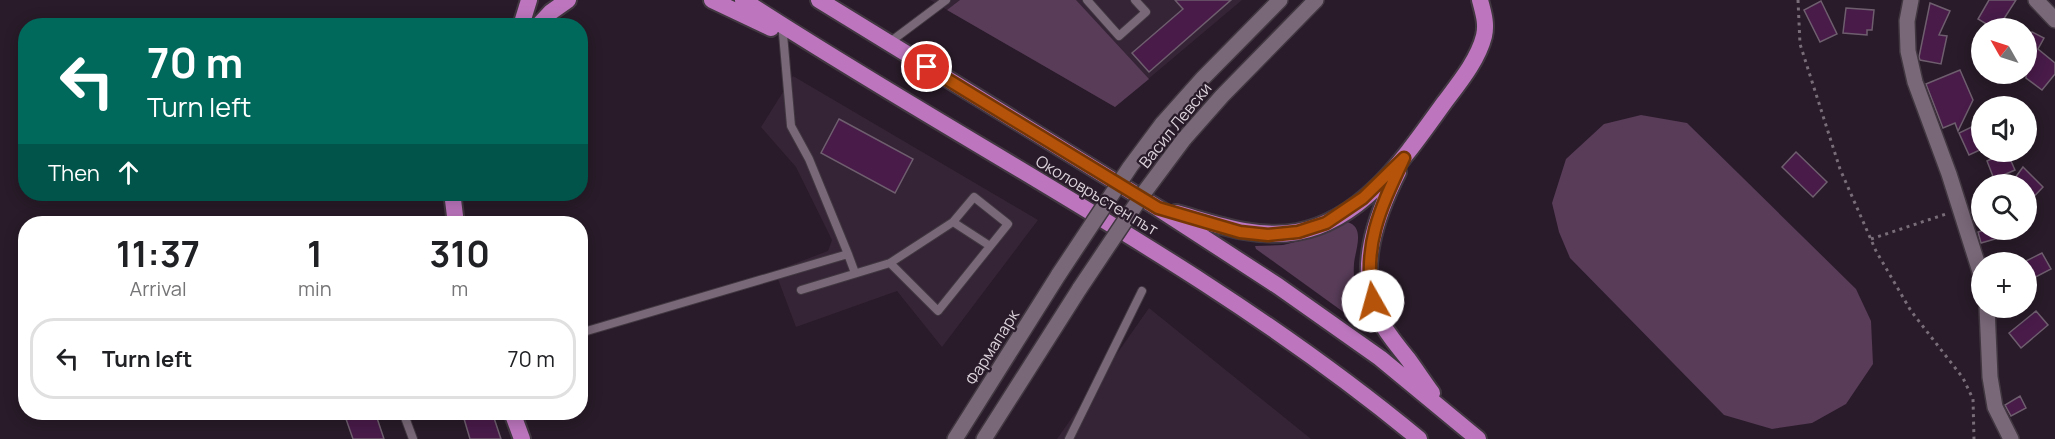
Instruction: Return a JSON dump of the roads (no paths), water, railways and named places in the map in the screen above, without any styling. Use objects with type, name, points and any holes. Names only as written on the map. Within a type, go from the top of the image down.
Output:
[{"type":"highway","points":[[523,18],[529,0]]},
{"type":"highway","points":[[545,18],[568,0]]},
{"type":"highway","points":[[712,0],[783,34],[811,44]]},
{"type":"highway","name":"Околовръстен път","points":[[744,0],[811,44],[1085,208],[1197,279],[1308,353],[1419,439]]},
{"type":"highway","name":"Околовръстен път","points":[[819,0],[839,6],[888,44],[1158,208],[1304,304],[1380,358],[1478,439]]},
{"type":"highway","points":[[1158,208],[1240,232],[1268,235],[1298,232],[1326,223],[1351,208],[1376,188],[1404,158],[1475,56],[1484,35],[1485,17],[1480,0]]},
{"type":"highway","points":[[1404,158],[1376,225],[1370,255],[1370,283],[1379,318],[1442,408]]},
{"type":"highway","points":[[453,201],[455,216]]},
{"type":"highway","points":[[515,420],[522,439]]},
{"type":"street","name":"Васил Левски","points":[[1059,274],[1130,167],[1162,124],[1203,78],[1280,0]]},
{"type":"street","name":"Васил Левски","points":[[984,439],[1080,288],[1143,194],[1184,139],[1222,96],[1316,0]]},
{"type":"street","points":[[1911,0],[1907,21],[1908,51],[1915,82],[1974,252]]},
{"type":"street","points":[[2036,0],[2055,20]]},
{"type":"street","name":"Фармапарк","points":[[955,439],[1059,274]]},
{"type":"street","points":[[1987,318],[1990,377],[1995,407],[2011,439]]},
{"type":"lane","points":[[888,44],[946,0]]},
{"type":"lane","points":[[1087,0],[1119,36],[1146,12],[1135,0]]},
{"type":"lane","points":[[783,34],[791,126],[808,159],[855,273]]},
{"type":"lane","points":[[801,290],[890,262],[953,222],[974,197],[1008,224],[938,311],[890,262]]},
{"type":"lane","points":[[953,222],[990,246]]},
{"type":"lane","points":[[588,331],[848,254]]},
{"type":"lane","points":[[1069,439],[1142,291]]},
{"type":"lane","points":[[407,420],[414,439]]}]
